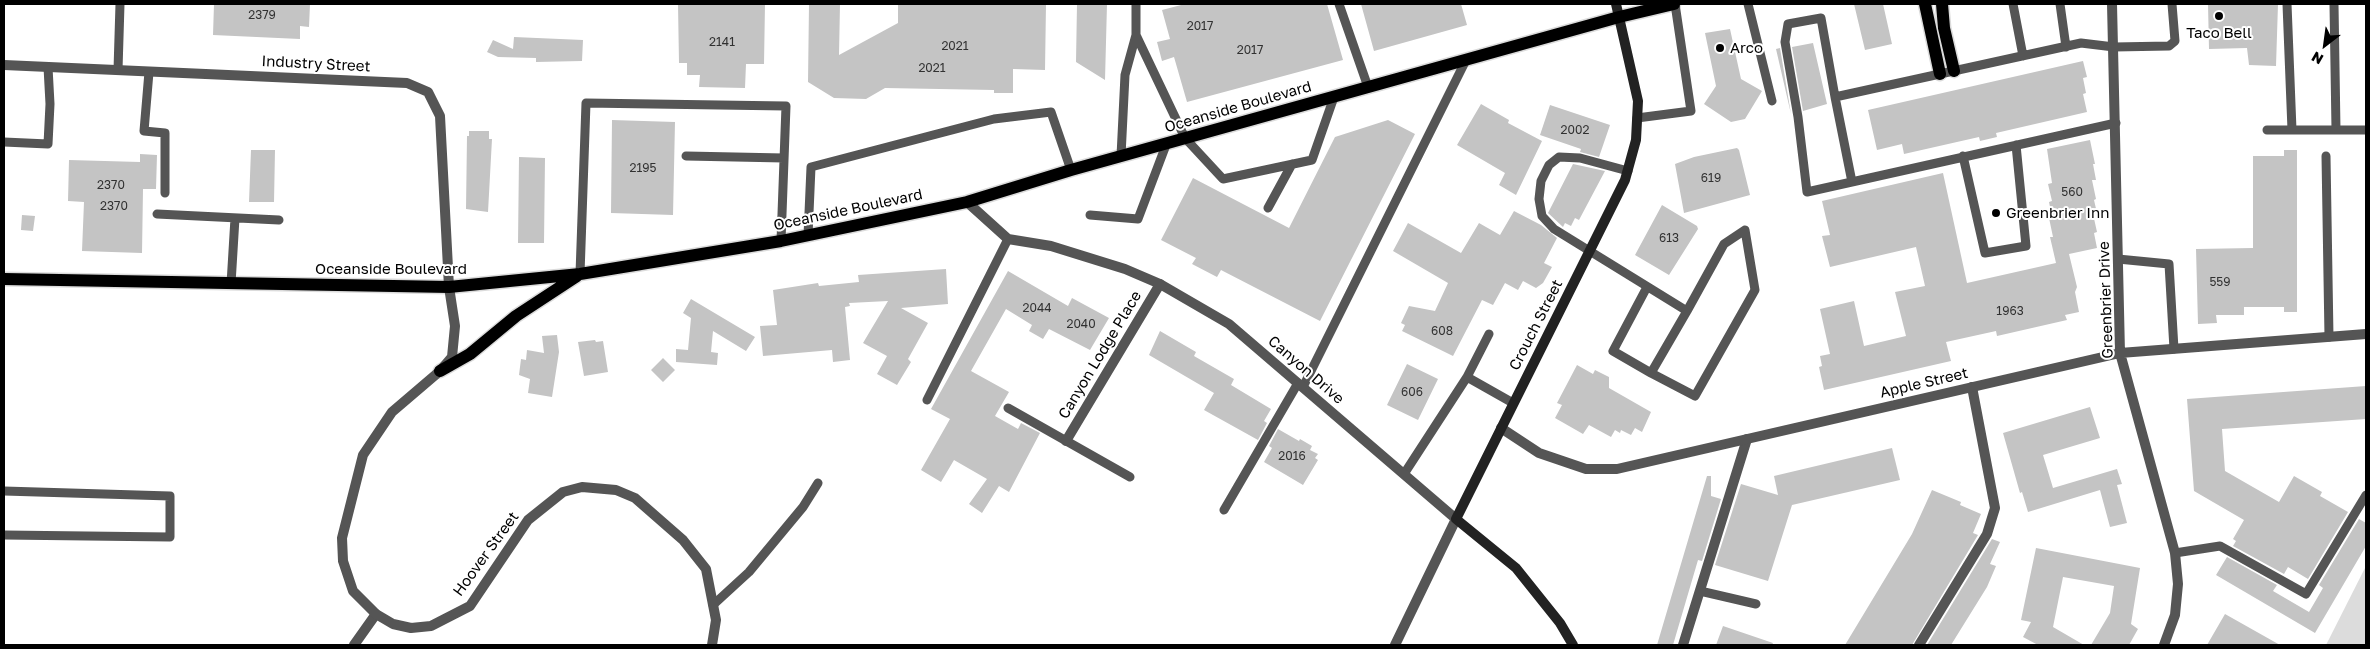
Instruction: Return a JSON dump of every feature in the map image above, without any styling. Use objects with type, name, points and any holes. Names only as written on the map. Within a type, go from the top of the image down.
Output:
[{"type":"main road","name":"Crouch Street","points":[[1456,519],[1628,171],[1636,140],[1638,101],[1616,4]]},
{"type":"main road","name":"Oceanside Boulevard","points":[[4,280],[449,287],[580,274],[781,241],[966,202],[1185,138],[1619,17],[1675,4]]},
{"type":"main road","points":[[1925,4],[1940,74]]},
{"type":"main road","points":[[1942,4],[1944,28],[1954,71]]},
{"type":"main road","points":[[440,371],[470,354],[516,316],[580,274]]},
{"type":"main road","name":"Canyon Drive","points":[[1456,519],[1516,568],[1560,622],[1573,645]]},
{"type":"street","name":"Greenbrier Drive","points":[[2112,4],[2120,353],[2175,553],[2178,584],[2176,608],[2164,645]]},
{"type":"street","name":"Industry Street","points":[[4,65],[407,83],[428,92],[440,116],[449,287]]},
{"type":"street","points":[[966,202],[1008,239]]},
{"type":"street","name":"Canyon Drive","points":[[1008,239],[1051,246],[1126,269],[1160,284],[1229,324],[1456,519]]},
{"type":"street","name":"Canyon Lodge Place","points":[[1066,440],[1160,284]]},
{"type":"street","name":"Hoover Street","points":[[449,287],[455,326],[452,357],[440,371],[392,412],[363,455],[342,538],[343,562],[353,591],[376,614],[393,624],[411,628],[431,626],[470,606],[528,520],[563,492],[582,487],[616,490],[634,498],[683,540],[706,569],[716,620],[712,645]]},
{"type":"street","name":"Apple Street","points":[[1500,428],[1539,453],[1586,469],[1617,469],[2120,353],[2366,334]]},
{"type":"street","points":[[1919,645],[1987,534],[1996,508],[1972,387]]},
{"type":"street","points":[[1683,645],[1747,439]]},
{"type":"street","name":"Crouch Street","points":[[1395,645],[1456,519]]},
{"type":"street","points":[[354,645],[376,614]]},
{"type":"lane","points":[[118,70],[120,4]]},
{"type":"lane","points":[[1121,156],[1125,75],[1136,35],[1136,4]]},
{"type":"lane","points":[[1339,4],[1368,87]]},
{"type":"lane","points":[[1637,118],[1691,111],[1675,4]]},
{"type":"lane","points":[[1748,4],[1772,101]]},
{"type":"lane","points":[[2012,4],[2023,56]]},
{"type":"lane","points":[[2060,4],[2066,47]]},
{"type":"lane","points":[[1835,97],[2081,44],[2114,47],[2169,46],[2175,41],[2172,4]]},
{"type":"lane","points":[[2287,4],[2292,130]]},
{"type":"lane","points":[[2334,4],[2336,130]]},
{"type":"lane","points":[[1852,182],[1821,18],[1788,24],[1784,42],[1798,117],[1807,192],[1852,182],[1963,156],[2116,123]]},
{"type":"lane","points":[[1136,35],[1185,138],[1223,179],[1312,160],[1334,97]]},
{"type":"lane","points":[[1224,510],[1300,385],[1466,60]]},
{"type":"lane","points":[[4,142],[48,144],[50,104],[48,67]]},
{"type":"lane","points":[[148,72],[144,132],[165,133],[165,193]]},
{"type":"lane","points":[[580,274],[586,103],[786,106],[781,241]]},
{"type":"lane","points":[[808,236],[811,167],[994,119],[1051,112],[1071,170]]},
{"type":"lane","points":[[2267,130],[2366,130]]},
{"type":"lane","points":[[1090,215],[1138,219],[1166,145]]},
{"type":"lane","points":[[1963,156],[1985,253],[2026,246],[2016,145]]},
{"type":"lane","points":[[1628,171],[1562,155],[1553,160],[1545,172],[1539,190],[1540,209],[1544,220],[1554,229],[1687,311]]},
{"type":"lane","points":[[686,156],[784,158]]},
{"type":"lane","points":[[2326,156],[2329,337]]},
{"type":"lane","points":[[1268,208],[1292,164]]},
{"type":"lane","points":[[157,214],[279,220]]},
{"type":"lane","points":[[231,284],[235,218]]},
{"type":"lane","points":[[1647,287],[1613,351],[1651,373],[1695,396],[1755,290],[1745,230],[1724,244],[1651,373]]},
{"type":"lane","points":[[927,400],[1008,239]]},
{"type":"lane","points":[[2118,259],[2169,264],[2174,349]]},
{"type":"lane","points":[[1404,474],[1467,377],[1489,334]]},
{"type":"lane","points":[[1467,377],[1513,403]]},
{"type":"lane","points":[[1008,408],[1130,477]]},
{"type":"lane","points":[[713,605],[749,572],[803,507],[818,483]]},
{"type":"lane","points":[[4,491],[170,496],[170,537],[4,535]]},
{"type":"lane","points":[[2175,553],[2220,546],[2306,594],[2366,494]]},
{"type":"lane","points":[[1700,591],[1756,604]]},
{"type":"shaded area","points":[[2366,566],[2366,645],[2326,645]]},
{"type":"building","points":[[214,4],[310,4],[309,27],[300,26],[300,39],[213,35]]},
{"type":"building","points":[[678,4],[765,4],[764,64],[746,64],[745,88],[699,87],[700,75],[687,75],[687,63],[679,63]]},
{"type":"building","points":[[809,4],[840,4],[839,55],[898,23],[898,4],[1046,4],[1045,70],[1013,69],[1013,93],[994,93],[994,90],[885,88],[866,99],[834,98],[808,82]]},
{"type":"building","points":[[1077,4],[1107,4],[1105,80],[1076,62]]},
{"type":"building","points":[[1185,4],[1327,4],[1343,60],[1187,102],[1174,57],[1162,61],[1157,42],[1170,39],[1162,10]]},
{"type":"building","points":[[1361,4],[1461,4],[1467,25],[1374,51]]},
{"type":"building","points":[[1854,4],[1883,4],[1892,44],[1865,50]]},
{"type":"building","points":[[2208,4],[2278,4],[2276,66],[2249,65],[2247,48],[2209,49]]},
{"type":"building","points":[[1730,29],[1741,79],[1762,91],[1745,119],[1731,122],[1704,104],[1716,86],[1705,33]]},
{"type":"building","points":[[514,37],[583,40],[582,61],[536,62],[536,58],[498,57],[487,52],[493,40],[513,49]]},
{"type":"building","points":[[1813,43],[1827,104],[1803,111],[1792,47]]},
{"type":"building","points":[[1780,48],[1791,114],[1776,49]]},
{"type":"building","points":[[2083,61],[2087,77],[2083,78],[2086,93],[2083,94],[2087,112],[1996,133],[1997,137],[1980,141],[1979,137],[1904,154],[1902,144],[1877,150],[1868,110]]},
{"type":"building","points":[[1481,104],[1509,120],[1508,123],[1542,141],[1516,195],[1499,185],[1505,173],[1457,145]]},
{"type":"building","points":[[1550,105],[1610,125],[1599,157],[1580,152],[1581,149],[1540,135]]},
{"type":"building","points":[[612,120],[675,122],[673,215],[611,213]]},
{"type":"building","points":[[1388,120],[1415,134],[1320,321],[1221,270],[1217,277],[1192,264],[1196,258],[1161,240],[1193,178],[1289,228],[1335,137]]},
{"type":"building","points":[[469,131],[489,131],[489,139],[492,139],[488,212],[466,209],[467,136],[469,136]]},
{"type":"building","points":[[2090,140],[2095,164],[2093,164],[2096,180],[2092,180],[2096,199],[2094,200],[2097,213],[2093,214],[2097,232],[2094,233],[2097,248],[2069,254],[2077,287],[2075,292],[2079,312],[2065,315],[2067,320],[1997,336],[1996,331],[1946,342],[1951,361],[1824,390],[1819,367],[1822,366],[1820,356],[1830,354],[1820,309],[1854,301],[1864,346],[1906,336],[1895,292],[1925,286],[1916,247],[1830,267],[1822,236],[1830,235],[1822,201],[1943,173],[1967,283],[2056,263],[2050,237],[2053,237],[2049,218],[2052,217],[2049,202],[2052,201],[2048,184],[2052,183],[2047,149]]},
{"type":"building","points":[[1737,148],[1750,195],[1684,213],[1675,164],[1694,157]]},
{"type":"building","points":[[251,150],[275,150],[274,202],[249,202]]},
{"type":"building","points":[[2284,150],[2297,150],[2297,312],[2284,312],[2284,307],[2244,307],[2244,315],[2216,315],[2217,323],[2198,324],[2196,249],[2253,248],[2253,156],[2284,156]]},
{"type":"building","points":[[140,154],[157,155],[156,189],[143,189],[142,253],[82,251],[84,202],[68,201],[69,160],[140,162]]},
{"type":"building","points":[[519,157],[545,158],[544,243],[518,243]]},
{"type":"building","points":[[1573,164],[1605,171],[1579,220],[1575,218],[1571,226],[1565,223],[1563,227],[1548,213]]},
{"type":"building","points":[[1662,205],[1697,226],[1698,229],[1669,275],[1635,255]]},
{"type":"building","points":[[1514,211],[1541,225],[1557,238],[1544,263],[1552,267],[1543,283],[1536,288],[1523,281],[1518,290],[1505,283],[1493,305],[1482,300],[1453,356],[1402,331],[1405,325],[1401,323],[1409,306],[1435,311],[1448,283],[1393,251],[1408,223],[1461,253],[1479,223],[1500,235]]},
{"type":"building","points":[[22,215],[35,216],[33,231],[21,230]]},
{"type":"building","points":[[946,269],[948,304],[901,308],[928,323],[908,359],[911,362],[897,385],[877,374],[887,356],[863,343],[888,301],[849,303],[850,306],[845,307],[850,360],[833,362],[832,350],[763,356],[760,326],[777,325],[773,290],[818,283],[819,286],[859,282],[858,275]]},
{"type":"building","points":[[1008,271],[1068,306],[1072,298],[1109,318],[1090,350],[1049,329],[1043,339],[1029,331],[1032,325],[1006,309],[971,371],[1009,392],[995,416],[1018,429],[1021,423],[1040,433],[1009,492],[999,486],[982,513],[969,504],[987,479],[954,460],[941,482],[921,470],[950,419],[931,409]]},
{"type":"building","points":[[691,299],[755,337],[746,351],[713,331],[711,352],[718,353],[717,365],[676,362],[676,349],[688,350],[691,318],[683,313]]},
{"type":"building","points":[[1160,331],[1196,352],[1194,356],[1234,379],[1231,385],[1271,409],[1264,421],[1267,423],[1258,440],[1204,410],[1214,393],[1149,355]]},
{"type":"building","points":[[557,335],[559,352],[552,397],[528,393],[530,379],[519,375],[521,359],[526,360],[527,350],[544,353],[542,336]]},
{"type":"building","points":[[595,340],[596,342],[603,341],[608,372],[584,376],[578,342]]},
{"type":"building","points":[[663,358],[675,370],[663,382],[651,370]]},
{"type":"building","points":[[1407,364],[1438,379],[1418,420],[1387,405]]},
{"type":"building","points":[[1577,365],[1593,374],[1595,370],[1609,377],[1609,388],[1651,412],[1642,432],[1635,428],[1631,435],[1621,430],[1620,433],[1615,430],[1611,437],[1589,425],[1583,434],[1555,418],[1562,405],[1557,403]]},
{"type":"building","points":[[2366,386],[2366,419],[2222,429],[2225,471],[2279,502],[2294,476],[2322,492],[2320,496],[2348,512],[2308,579],[2288,567],[2284,574],[2233,546],[2236,541],[2233,539],[2244,520],[2194,491],[2187,399]]},
{"type":"building","points":[[2090,407],[2100,438],[2043,455],[2053,488],[2117,469],[2122,484],[2117,485],[2127,523],[2110,527],[2100,490],[2028,512],[2022,492],[2020,493],[2003,433]]},
{"type":"building","points":[[1278,429],[1312,446],[1310,450],[1318,454],[1315,458],[1318,460],[1303,485],[1264,462],[1272,448],[1269,446]]},
{"type":"building","points":[[1892,448],[1900,480],[1792,505],[1768,581],[1715,565],[1741,484],[1778,495],[1774,476]]},
{"type":"building","points":[[1707,476],[1711,476],[1711,496],[1721,499],[1702,561],[1698,560],[1673,645],[1657,645]]},
{"type":"building","points":[[1932,490],[1961,502],[1960,505],[1981,514],[1973,533],[1978,535],[1912,645],[1845,645],[1912,534]]},
{"type":"building","points":[[2359,519],[2366,523],[2366,546],[2315,633],[2216,575],[2227,557],[2277,585],[2273,591],[2309,612],[2323,588],[2319,585]]},
{"type":"building","points":[[1992,539],[2000,542],[1990,564],[1996,566],[1987,587],[1951,645],[1927,645]]},
{"type":"building","points":[[2036,548],[2140,568],[2131,624],[2138,629],[2129,645],[2091,645],[2110,613],[2114,586],[2063,577],[2053,627],[2084,645],[2038,645],[2023,637],[2031,622],[2021,620]]},
{"type":"building","points":[[2225,614],[2280,645],[2207,645]]},
{"type":"building","points":[[1723,626],[1773,643],[1772,645],[1716,645]]},
{"type":"place","name":"Taco Bell","points":[[2219,16]]},
{"type":"place","name":"Arco","points":[[1720,48]]},
{"type":"place","name":"Greenbrier Inn","points":[[1996,213]]}]
